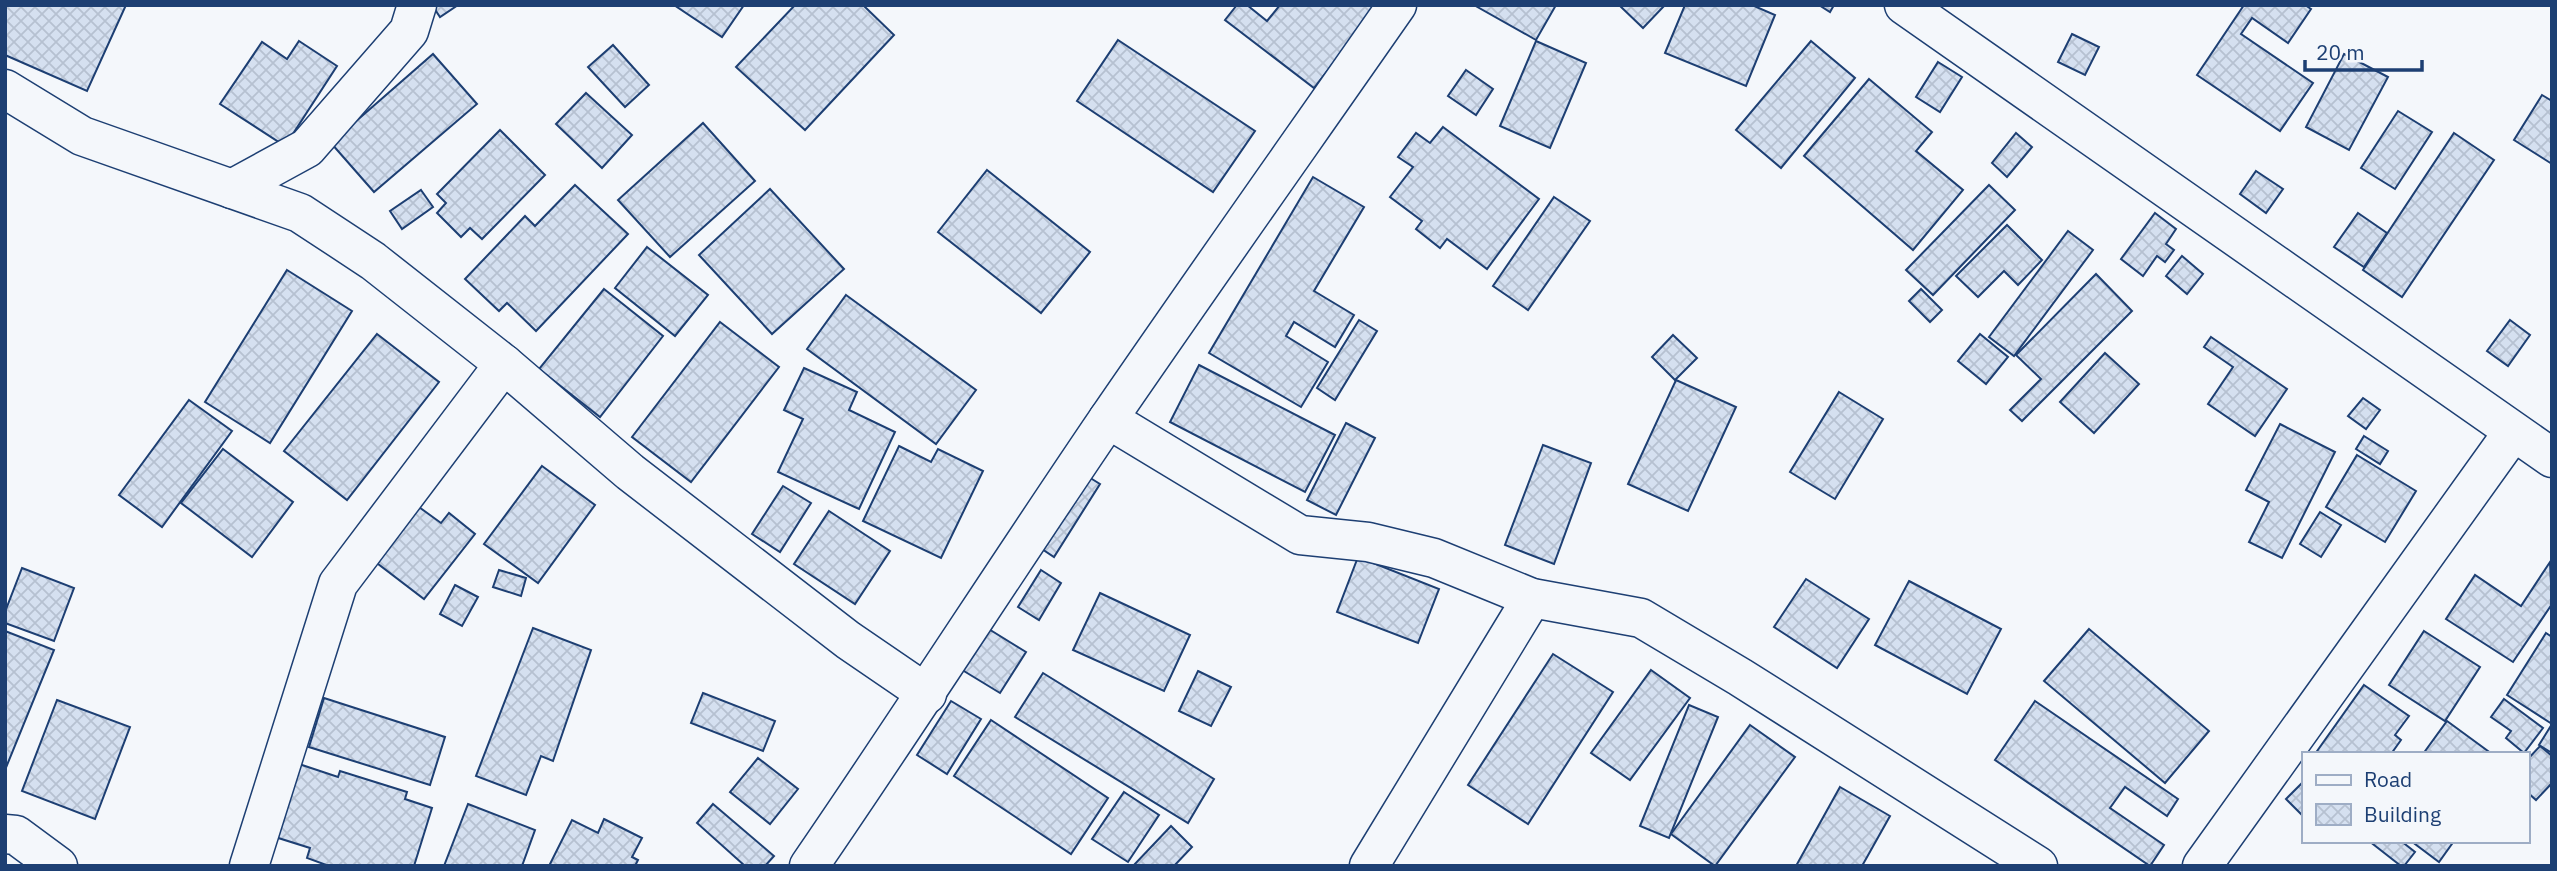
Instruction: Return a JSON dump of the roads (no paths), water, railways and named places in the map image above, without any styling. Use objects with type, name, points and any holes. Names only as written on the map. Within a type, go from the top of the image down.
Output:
[{"type":"street","points":[[232,189],[307,148],[409,31],[417,5]]},
{"type":"street","points":[[809,866],[927,694],[1001,577],[1108,419],[1397,5]]},
{"type":"street","points":[[1904,5],[2552,458]]},
{"type":"street","points":[[5,89],[82,136],[300,213],[373,261],[504,364],[630,472],[848,640],[927,694]]},
{"type":"street","points":[[249,866],[338,584],[504,364]]},
{"type":"street","points":[[1108,419],[1300,535],[1368,542],[1434,558],[1532,598],[1641,618],[1740,677],[2038,866]]},
{"type":"street","points":[[2202,866],[2513,432]]},
{"type":"street","points":[[1370,866],[1532,598]]},
{"type":"street","points":[[5,834],[16,835],[58,866]]}]
